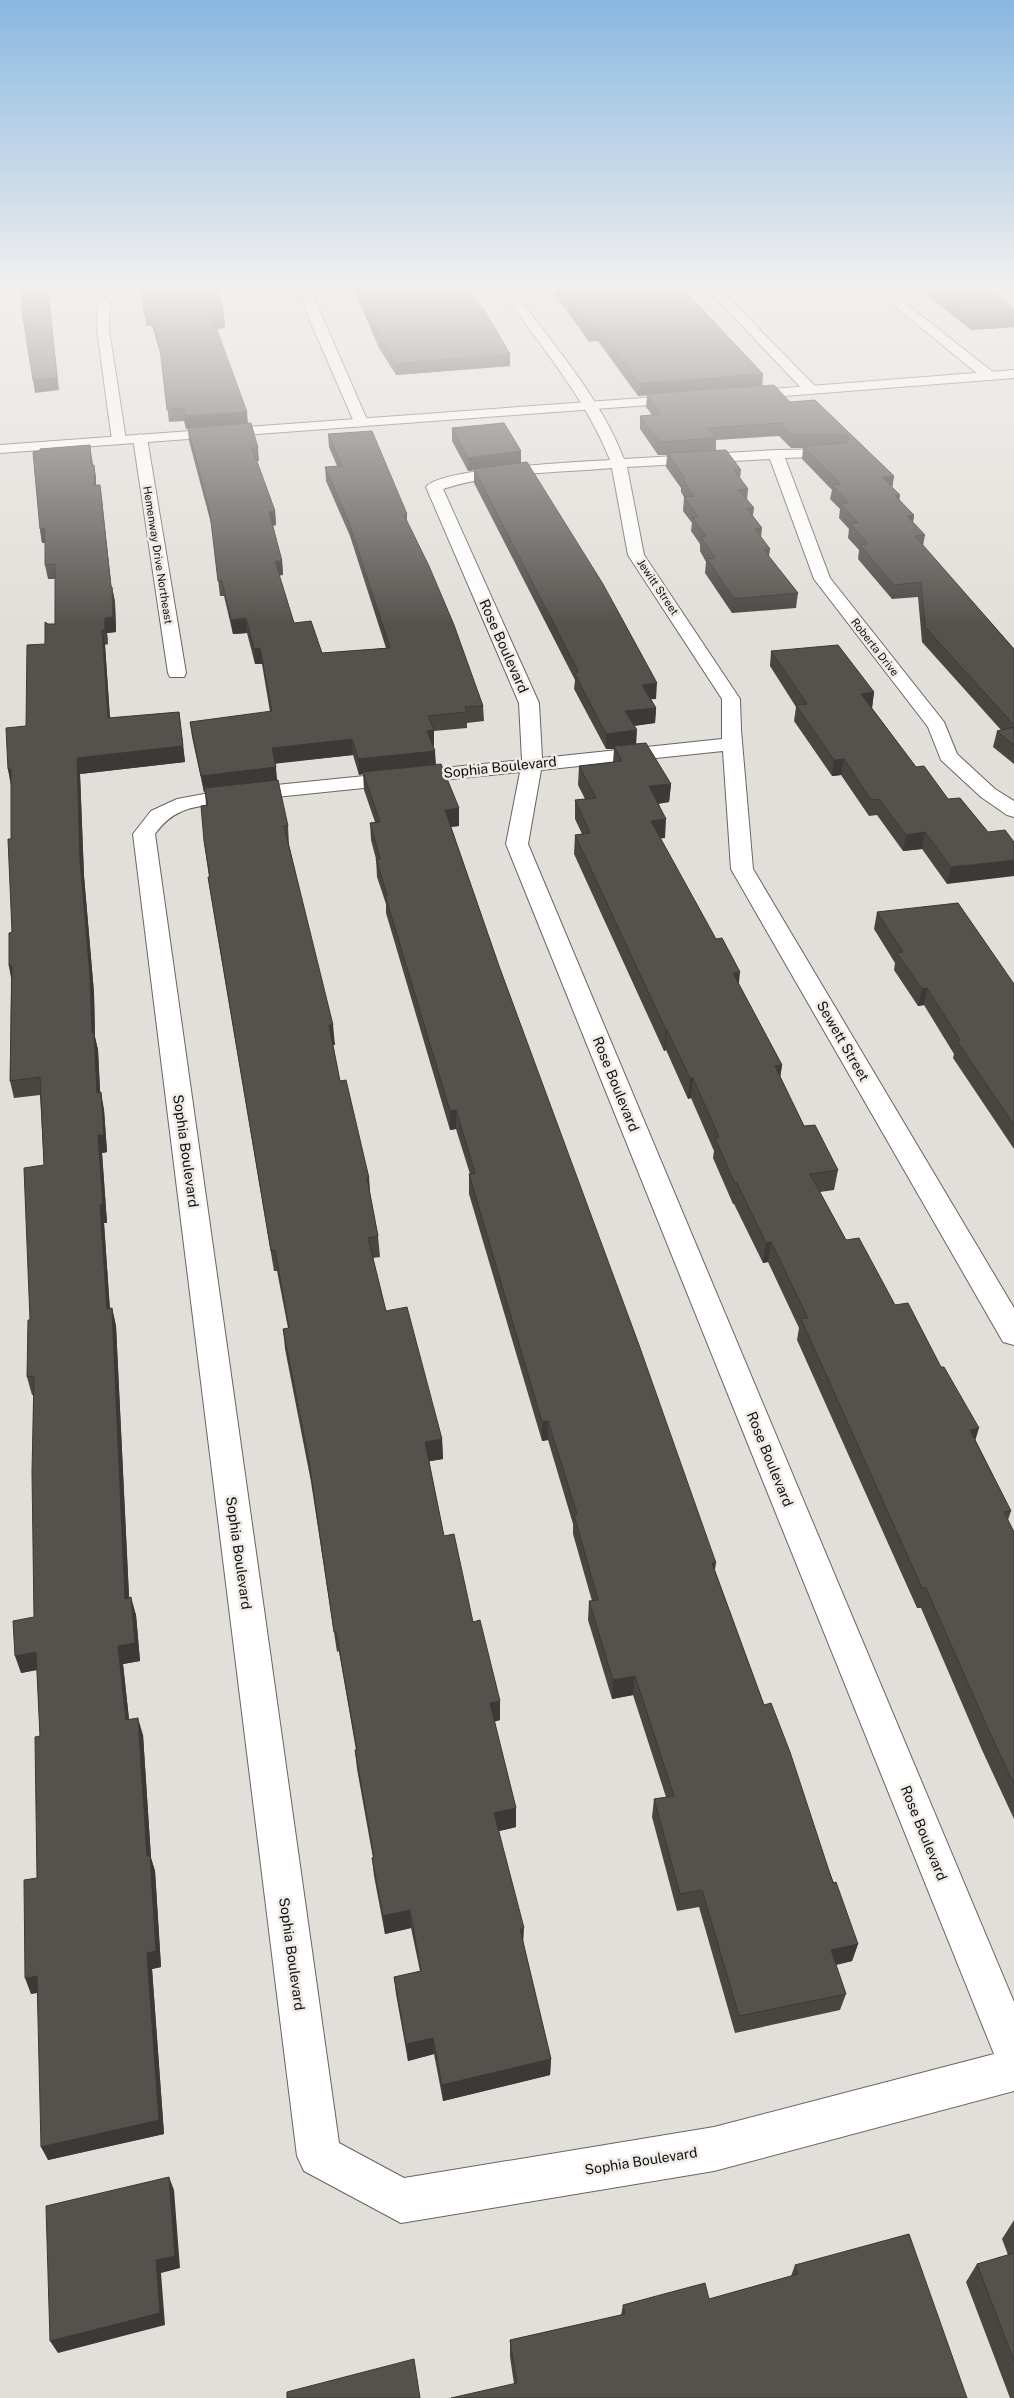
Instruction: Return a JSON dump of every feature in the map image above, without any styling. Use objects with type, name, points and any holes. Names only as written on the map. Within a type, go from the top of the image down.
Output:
[{"type":"street","points":[[113,402],[119,440]]},
{"type":"street","points":[[352,402],[361,422]]},
{"type":"street","name":"Jewitt Street","points":[[589,402],[618,463],[629,533],[636,555],[731,699],[732,737]]},
{"type":"street","points":[[0,449],[646,402]]},
{"type":"street","name":"Hemenway Drive Northeast","points":[[140,438],[177,673]]},
{"type":"street","name":"Rose Boulevard","points":[[839,452],[618,463],[500,473],[452,480],[434,487],[529,703],[532,764],[517,844],[1014,2052]]},
{"type":"street","name":"Roberta Drive","points":[[776,454],[822,579],[937,726],[948,756],[988,793],[1014,811]]},
{"type":"street","name":"Sophia Boulevard","points":[[732,737],[532,764],[226,796],[184,803],[158,815],[144,834],[319,2156],[400,2201],[714,2149],[1014,2070]]},
{"type":"street","name":"Sewett Street","points":[[732,737],[742,869],[1014,1334]]},
{"type":"building","points":[[166,402],[243,402],[247,412],[185,416],[183,408],[167,410]]},
{"type":"building","points":[[653,402],[817,402],[894,476],[882,477],[900,495],[895,496],[914,515],[907,516],[925,535],[915,536],[1014,649],[1014,725],[925,627],[921,582],[894,585],[860,545],[868,544],[850,523],[858,523],[841,504],[849,503],[832,485],[841,484],[803,446],[846,443],[849,440],[847,435],[792,435],[781,423],[708,428],[716,438],[659,442],[640,416],[661,414]]},
{"type":"building","points":[[251,423],[258,448],[252,448],[275,511],[269,512],[282,561],[275,561],[294,623],[311,621],[322,653],[390,648],[349,522],[325,467],[342,466],[328,434],[372,431],[407,514],[404,515],[429,566],[454,625],[483,706],[465,707],[467,712],[428,716],[434,730],[427,731],[435,751],[358,759],[352,739],[272,748],[276,767],[201,776],[190,722],[272,711],[260,648],[254,649],[246,618],[231,620],[222,581],[218,581],[210,513],[188,428]]},
{"type":"building","points":[[504,423],[521,451],[468,458],[452,428]]},
{"type":"building","points":[[90,445],[91,465],[94,465],[94,485],[100,485],[112,587],[113,617],[105,618],[105,629],[102,630],[108,718],[179,712],[183,746],[77,758],[80,860],[90,976],[92,1033],[94,1032],[97,1093],[101,1092],[104,1135],[98,1135],[103,1205],[100,1205],[107,1309],[112,1308],[125,1599],[131,1597],[135,1643],[118,1646],[126,1720],[138,1718],[147,1856],[150,1855],[156,1951],[147,1953],[159,2120],[41,2147],[37,1976],[25,1978],[24,1880],[37,1878],[35,1737],[40,1736],[36,1652],[15,1656],[13,1621],[34,1617],[32,1472],[34,1376],[27,1377],[28,1320],[30,1320],[24,1168],[44,1165],[40,1077],[10,1081],[12,966],[9,966],[9,933],[12,932],[8,839],[11,839],[11,769],[8,769],[6,728],[26,726],[27,645],[45,644],[45,622],[55,624],[55,564],[45,565],[45,528],[40,529],[33,452],[40,451],[40,449]]},
{"type":"building","points":[[726,450],[741,470],[734,470],[748,489],[739,490],[754,508],[747,509],[762,528],[755,529],[770,549],[764,550],[798,593],[734,599],[707,559],[715,558],[701,537],[706,536],[692,517],[698,517],[684,497],[694,496],[682,478],[685,478],[667,453]]},
{"type":"building","points":[[527,462],[603,584],[657,683],[642,685],[656,708],[625,711],[637,730],[606,734],[575,674],[578,672],[577,669],[474,469]]},
{"type":"building","points":[[838,645],[874,692],[861,694],[916,767],[924,766],[948,799],[960,798],[988,832],[1005,830],[1014,842],[1014,860],[951,867],[925,832],[906,835],[879,799],[871,800],[844,759],[834,760],[796,705],[807,704],[771,651]]},
{"type":"building","points":[[1014,727],[1014,745],[997,731]]},
{"type":"building","points":[[646,743],[671,784],[649,786],[666,819],[651,821],[716,939],[722,938],[740,972],[733,973],[782,1065],[775,1066],[804,1126],[815,1125],[838,1170],[810,1174],[846,1240],[859,1238],[895,1305],[908,1303],[941,1367],[944,1367],[979,1428],[970,1430],[1011,1511],[1004,1512],[1014,1532],[1014,1784],[926,1588],[922,1588],[801,1319],[808,1318],[771,1242],[766,1243],[737,1183],[735,1184],[715,1138],[719,1137],[693,1078],[690,1078],[666,1030],[575,835],[590,833],[575,800],[596,798],[579,766],[622,761],[614,746]]},
{"type":"building","points":[[441,764],[459,808],[445,810],[499,966],[639,1345],[716,1563],[712,1563],[764,1705],[771,1703],[790,1752],[833,1883],[836,1882],[858,1944],[831,1950],[846,1994],[739,2016],[702,1890],[680,1894],[654,1799],[674,1796],[635,1676],[613,1680],[589,1601],[598,1600],[574,1515],[577,1514],[548,1421],[542,1422],[469,1174],[475,1173],[456,1110],[450,1111],[385,895],[387,895],[376,859],[380,859],[370,823],[380,822],[363,772]]},
{"type":"building","points":[[278,780],[288,826],[284,826],[333,1025],[329,1025],[340,1081],[346,1080],[369,1178],[367,1178],[378,1236],[368,1238],[386,1311],[407,1307],[442,1439],[425,1442],[444,1536],[454,1534],[473,1622],[480,1620],[500,1701],[490,1703],[516,1808],[494,1813],[524,1928],[520,1929],[551,2059],[442,2085],[433,2038],[406,2044],[394,1977],[421,1971],[410,1910],[383,1916],[355,1750],[357,1750],[336,1632],[334,1632],[309,1461],[283,1329],[289,1328],[275,1250],[271,1251],[208,877],[210,877],[201,806],[208,805],[204,788]]},
{"type":"building","points":[[958,903],[1014,984],[1014,1125],[957,1041],[960,1040],[927,988],[922,989],[897,953],[903,952],[877,912]]},
{"type":"building","points":[[169,2177],[175,2256],[156,2260],[160,2313],[50,2341],[46,2206]]},
{"type":"building","points":[[909,2234],[967,2398],[451,2398],[517,2383],[510,2340],[625,2314],[623,2305],[705,2283],[709,2299],[798,2274],[795,2265]]},
{"type":"building","points":[[1014,2253],[1014,2361],[977,2264]]},
{"type":"building","points":[[414,2359],[420,2398],[287,2398],[287,2392]]}]
